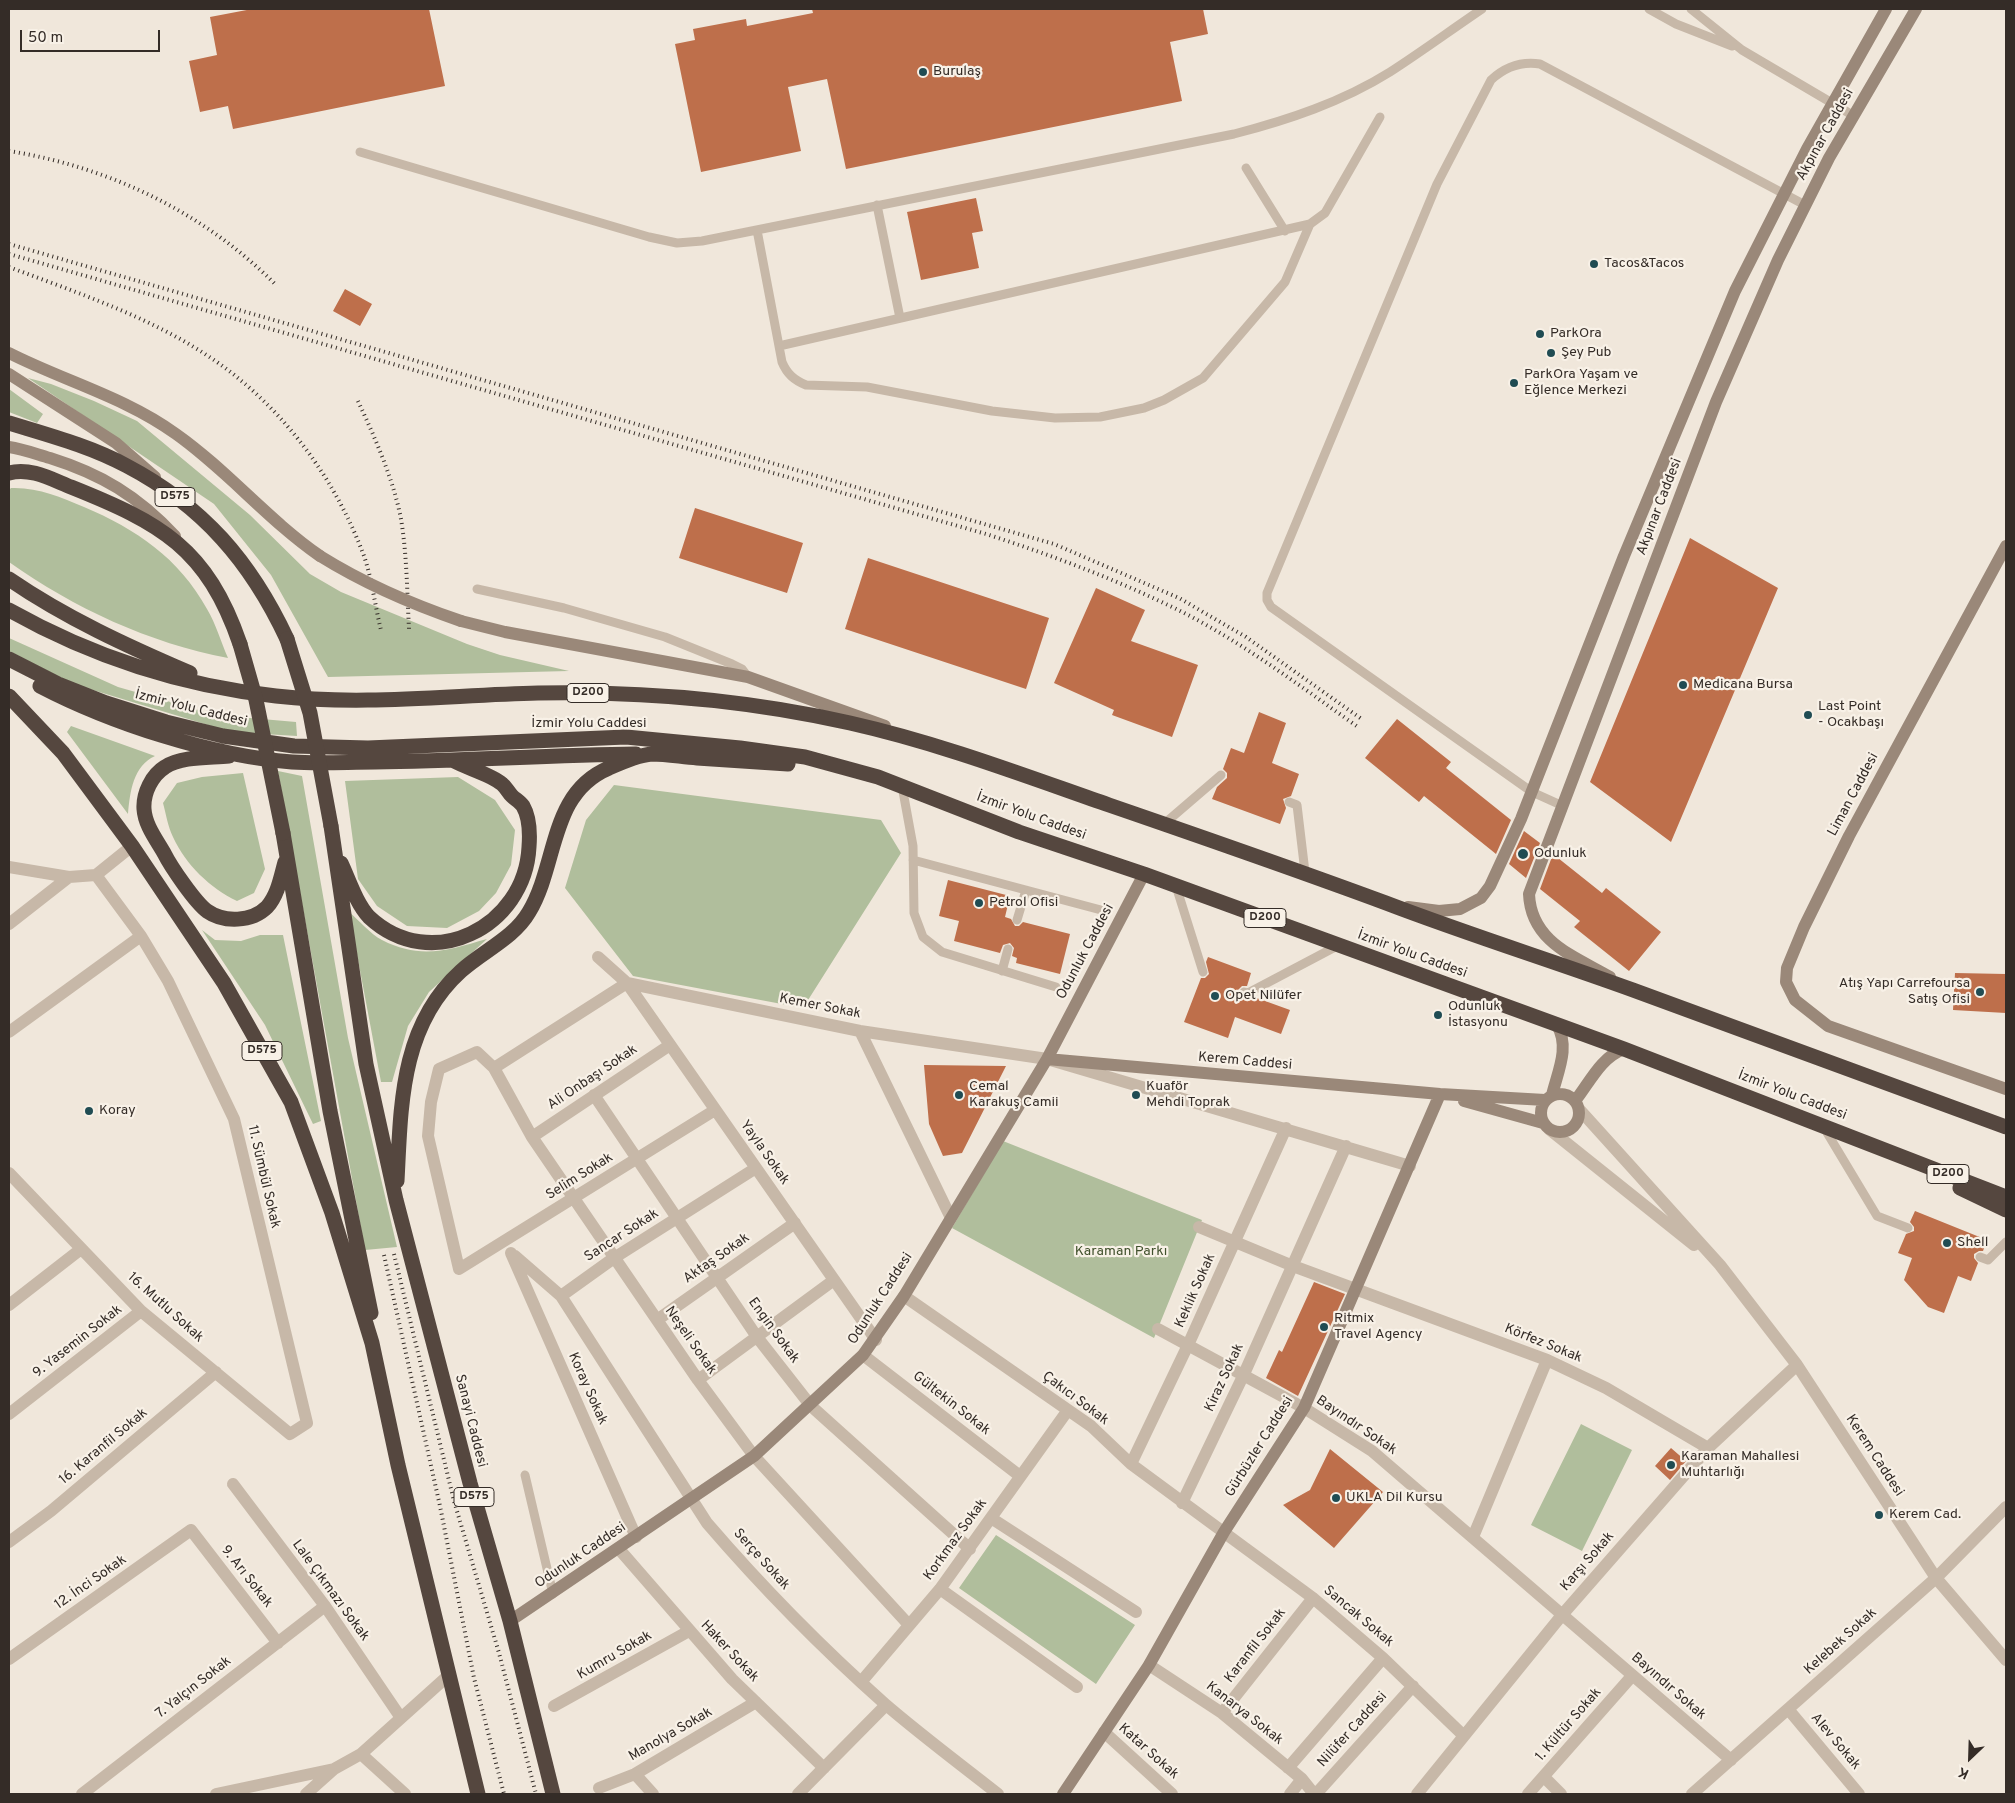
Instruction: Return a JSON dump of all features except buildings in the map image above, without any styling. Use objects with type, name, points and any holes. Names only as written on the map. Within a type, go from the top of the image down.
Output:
[{"type":"highway","name":"D575","points":[[9,423],[77,444],[127,466],[156,484],[202,518],[234,551],[254,576],[271,604],[287,638],[310,713],[331,826],[366,1064],[396,1200]]},
{"type":"highway","points":[[9,473],[24,470],[94,496],[157,527],[186,548],[203,569],[229,612],[256,700],[283,833],[330,1111],[365,1279],[398,1465]]},
{"type":"highway","points":[[9,580],[84,626],[228,690]]},
{"type":"highway","name":"İzmir Yolu Caddesi","points":[[9,610],[46,631],[91,651],[156,672],[228,690],[319,699],[542,693],[643,694],[738,703],[827,719],[949,748],[1305,872],[1388,904],[1634,990],[2006,1127]]},
{"type":"highway","name":"İzmir Yolu Caddesi","points":[[9,659],[74,690],[166,722],[223,736],[294,746],[368,748],[626,737],[740,748],[805,758],[846,768],[902,786],[1019,832],[1144,874],[1624,1049],[2006,1197]]},
{"type":"highway","points":[[9,670],[72,702],[112,719],[239,754],[291,762],[453,761],[569,755],[650,754],[846,768]]},
{"type":"highway","name":"D575","points":[[9,696],[63,753],[132,846],[224,983],[291,1102],[332,1213],[372,1343],[398,1465],[478,1794]]},
{"type":"highway","points":[[239,754],[180,761],[166,766],[155,776],[144,798],[147,823],[173,870],[207,911],[227,918],[247,919],[258,914],[267,906],[275,894],[286,858]]},
{"type":"highway","points":[[396,1200],[401,1097],[413,1045],[425,1017],[447,985],[460,971],[502,941],[528,914],[538,895],[558,825],[565,809],[577,793],[591,779],[608,768],[650,754]]},
{"type":"highway","points":[[334,847],[357,899],[368,916],[397,937],[416,942],[434,943],[452,940],[484,928],[497,918],[510,902],[525,872],[529,856],[528,820],[522,806],[502,784],[453,761]]},
{"type":"highway","points":[[1961,1111],[2006,1120]]},
{"type":"highway","points":[[1890,1152],[2006,1210]]},
{"type":"highway","name":"Sanayi Caddesi","points":[[396,1200],[470,1484],[510,1621],[553,1794]]},
{"type":"street","name":"Akpınar Caddesi","points":[[1388,904],[1438,911],[1460,909],[1481,898],[1490,886],[1532,792],[1624,556],[1735,291],[1783,196],[1886,9]]},
{"type":"street","name":"Akpınar Caddesi","points":[[1634,990],[1558,947],[1543,935],[1530,908],[1529,894],[1716,402],[1778,260],[1829,158],[1916,9]]},
{"type":"street","points":[[9,353],[144,413],[197,451],[294,538],[356,578],[389,594],[461,621],[515,634],[748,677],[949,748]]},
{"type":"street","points":[[9,374],[116,443],[202,518]]},
{"type":"street","points":[[9,447],[75,466],[107,480],[133,497],[160,520],[186,548]]},
{"type":"street","name":"Liman Caddesi","points":[[2006,546],[1849,836],[1804,927],[1787,968],[1786,982],[1795,1000],[1828,1026],[2006,1089]]},
{"type":"street","points":[[9,867],[69,877],[96,875],[132,846]]},
{"type":"street","name":"Odunluk Caddesi","points":[[510,1621],[553,1594],[754,1456],[811,1406],[864,1355],[876,1340],[904,1296],[950,1216],[1047,1059],[1144,874]]},
{"type":"street","name":"11. Sümbül Sokak","points":[[96,875],[140,936],[168,981],[234,1119],[307,1423],[290,1434]]},
{"type":"street","points":[[9,924],[69,877]]},
{"type":"street","points":[[9,1032],[140,936]]},
{"type":"street","points":[[494,1068],[627,983],[598,957]]},
{"type":"street","name":"Kemer Sokak","points":[[627,983],[860,1031],[1047,1059],[1410,1166]]},
{"type":"street","name":"Yayla Sokak","points":[[627,983],[876,1340]]},
{"type":"street","points":[[1546,1126],[1540,1115],[1563,1051],[1564,1037],[1557,1025]]},
{"type":"street","points":[[860,1031],[950,1216]]},
{"type":"street","name":"Ali Onbaşı Sokak","points":[[532,1137],[670,1045]]},
{"type":"street","points":[[1577,1105],[1601,1065],[1614,1052],[1624,1049]]},
{"type":"street","name":"Neşeli Sokak","points":[[460,1269],[428,1136],[431,1102],[439,1070],[477,1052],[494,1068],[532,1137],[698,1380],[754,1456],[909,1625]]},
{"type":"street","name":"Kerem Caddesi","points":[[1047,1059],[1440,1094],[1548,1097],[1560,1093],[1569,1095],[1720,1265],[1797,1365],[1936,1578],[2006,1660]]},
{"type":"street","name":"Kerem Caddesi","points":[[1440,1094],[1546,1126],[1556,1132],[1570,1129],[1579,1117],[1577,1105]]},
{"type":"street","name":"Gürbüzler Caddesi","points":[[1063,1794],[1149,1665],[1224,1532],[1304,1408],[1440,1094]]},
{"type":"street","name":"Engin Sokak","points":[[594,1095],[758,1337],[811,1406],[970,1549]]},
{"type":"street","name":"Selim Sokak","points":[[460,1269],[715,1110]]},
{"type":"street","name":"Kerem Caddesi","points":[[1546,1126],[1720,1265]]},
{"type":"street","name":"Keklik Sokak","points":[[1131,1464],[1188,1345],[1286,1128]]},
{"type":"street","name":"Kiraz Sokak","points":[[1182,1503],[1244,1374],[1346,1146]]},
{"type":"street","name":"Sancar Sokak","points":[[561,1296],[614,1258],[756,1168]]},
{"type":"street","name":"16. Mutlu Sokak","points":[[10,1176],[142,1311],[290,1434]]},
{"type":"street","name":"Aktaş Sokak","points":[[657,1320],[795,1223]]},
{"type":"street","points":[[1199,1227],[1293,1266],[1357,1289]]},
{"type":"street","points":[[9,1304],[81,1248]]},
{"type":"street","name":"Koray Sokak","points":[[561,1296],[511,1253],[636,1537]]},
{"type":"street","points":[[698,1380],[834,1280]]},
{"type":"street","name":"Körfez Sokak","points":[[1357,1289],[1547,1360],[1606,1388],[1708,1448]]},
{"type":"street","name":"Serçe Sokak","points":[[561,1296],[692,1500],[707,1522],[742,1562],[800,1624],[886,1705],[998,1794]]},
{"type":"street","name":"Çakıcı Sokak","points":[[904,1296],[1090,1426],[1131,1464],[1224,1532]]},
{"type":"street","name":"9. Yasemin Sokak","points":[[9,1414],[142,1311]]},
{"type":"street","name":"Bayındır Sokak","points":[[1158,1329],[1304,1408],[1372,1451],[1730,1760]]},
{"type":"street","name":"Gültekin Sokak","points":[[864,1355],[1020,1476]]},
{"type":"street","points":[[1472,1537],[1547,1360]]},
{"type":"street","name":"Karşı Sokak","points":[[1417,1794],[1562,1615],[1708,1448],[1797,1365]]},
{"type":"street","name":"16. Karanfil Sokak","points":[[9,1542],[51,1512],[216,1372]]},
{"type":"street","name":"Korkmaz Sokak","points":[[861,1682],[940,1589],[1068,1410]]},
{"type":"street","name":"Lale Çıkmazı Sokak","points":[[232,1484],[325,1606],[400,1718]]},
{"type":"street","name":"Kelebek Sokak","points":[[1692,1794],[1936,1578],[2006,1507]]},
{"type":"street","points":[[991,1518],[1136,1612]]},
{"type":"street","name":"9. Arı Sokak","points":[[191,1530],[278,1642]]},
{"type":"street","name":"12. İnci Sokak","points":[[9,1659],[191,1530]]},
{"type":"street","name":"Sancak Sokak","points":[[1224,1532],[1313,1598],[1383,1658],[1464,1736]]},
{"type":"street","name":"Haker Sokak","points":[[619,1549],[732,1679],[824,1768]]},
{"type":"street","points":[[940,1589],[1077,1687]]},
{"type":"street","name":"Karanfil Sokak","points":[[1222,1713],[1313,1598]]},
{"type":"street","name":"7. Yalçın Sokak","points":[[82,1794],[325,1606]]},
{"type":"street","name":"Kumru Sokak","points":[[554,1706],[689,1631]]},
{"type":"street","name":"Nilüfer Caddesi","points":[[1288,1768],[1383,1658]]},
{"type":"street","name":"Kanarya Sokak","points":[[1149,1665],[1222,1713],[1302,1779],[1315,1794]]},
{"type":"street","points":[[306,1794],[334,1770],[361,1754],[450,1674]]},
{"type":"street","name":"1. Kültür Sokak","points":[[1528,1794],[1632,1676]]},
{"type":"street","name":"Nilüfer Caddesi","points":[[1315,1794],[1413,1686]]},
{"type":"street","name":"Manolya Sokak","points":[[599,1788],[635,1774],[756,1702]]},
{"type":"street","points":[[798,1794],[886,1705]]},
{"type":"street","name":"Alev Sokak","points":[[1788,1709],[1860,1794]]},
{"type":"street","name":"Katar Sokak","points":[[1104,1732],[1172,1794]]},
{"type":"street","points":[[361,1754],[405,1794]]},
{"type":"street","points":[[216,1794],[235,1792],[334,1770]]},
{"type":"street","points":[[635,1774],[653,1794]]},
{"type":"street","points":[[1544,1777],[1561,1794]]},
{"type":"street","points":[[1290,1794],[1302,1779]]},
{"type":"lane","points":[[360,152],[649,237],[677,242],[702,241],[1234,134],[1282,121],[1327,104],[1389,73],[1482,9]]},
{"type":"lane","points":[[1649,9],[1676,24],[1742,50]]},
{"type":"lane","points":[[1691,9],[1742,50],[1854,116]]},
{"type":"lane","points":[[1563,806],[1532,792],[1271,607],[1267,600],[1267,593],[1433,193],[1491,80],[1505,69],[1531,63],[1540,64],[1783,196],[1805,205]]},
{"type":"lane","points":[[779,346],[1310,224],[1325,213],[1380,117]]},
{"type":"lane","points":[[1246,168],[1285,230]]},
{"type":"lane","points":[[877,206],[900,318]]},
{"type":"lane","points":[[757,230],[779,346],[786,370],[791,377],[806,385],[866,387],[992,411],[1056,418],[1100,417],[1122,414],[1164,400],[1203,378],[1285,282],[1310,224]]},
{"type":"lane","points":[[477,589],[564,608],[665,637],[732,664],[748,677]]},
{"type":"lane","points":[[1164,824],[1221,775]]},
{"type":"lane","points":[[902,786],[913,846],[914,913],[922,937],[942,952],[1056,987]]},
{"type":"lane","points":[[1288,802],[1297,805],[1305,872]]},
{"type":"lane","points":[[913,860],[1101,910]]},
{"type":"lane","points":[[1176,886],[1203,972]]},
{"type":"lane","points":[[1017,920],[1026,890]]},
{"type":"lane","points":[[1244,992],[1248,993],[1339,945]]},
{"type":"lane","points":[[1002,971],[1008,949]]},
{"type":"lane","points":[[1823,1126],[1877,1216],[1908,1228]]},
{"type":"lane","points":[[1980,1257],[1988,1260],[2006,1242]]},
{"type":"lane","points":[[524,1475],[553,1594]]},
{"type":"green space","points":[[28,378],[51,384],[137,421],[250,515],[310,574],[341,592],[467,644],[500,655],[569,671],[328,677],[271,575],[214,504]]},
{"type":"green space","points":[[9,389],[43,414],[37,423],[9,412]]},
{"type":"green space","points":[[11,488],[40,491],[75,503],[121,525],[154,547],[169,560],[196,591],[213,621],[228,658],[170,643],[113,622],[34,579],[9,562],[9,490]]},
{"type":"green space","points":[[9,638],[118,687],[216,715],[296,722],[297,736],[231,732],[73,684],[9,651]]},
{"type":"green space","points":[[71,726],[155,756],[148,760],[137,773],[130,797],[128,814],[67,732]]},
{"type":"green space","points":[[278,771],[302,776],[348,1038],[397,1247],[365,1250]]},
{"type":"green space","points":[[243,773],[265,869],[254,893],[237,901],[208,882],[185,857],[171,833],[163,803],[177,783],[202,777]]},
{"type":"green space","points":[[458,777],[495,800],[515,830],[511,865],[496,893],[479,911],[447,928],[407,926],[377,906],[358,879],[345,781]]},
{"type":"green space","points":[[614,785],[881,820],[901,853],[803,1008],[633,976],[565,888],[586,820]]},
{"type":"green space","points":[[349,912],[369,931],[382,940],[409,950],[434,951],[460,947],[487,939],[429,992],[408,1026],[392,1082],[381,1082]]},
{"type":"green space","points":[[202,930],[215,940],[241,941],[260,935],[283,935],[321,1121],[313,1124],[265,1025]]},
{"type":"green space","name":"Karaman Parkı","points":[[1003,1141],[1202,1220],[1154,1338],[952,1228]]},
{"type":"green space","points":[[1581,1424],[1632,1450],[1582,1551],[1531,1525]]},
{"type":"green space","points":[[996,1535],[1135,1625],[1096,1684],[959,1588]]},
{"type":"railway","points":[[9,151],[83,168],[152,196],[186,214],[217,235],[247,258],[275,284]]},
{"type":"railway","points":[[9,244],[1054,544],[1179,598],[1246,637],[1363,720]]},
{"type":"railway","points":[[9,254],[986,534],[1032,550],[1125,585],[1219,632],[1266,662],[1358,727]]},
{"type":"railway","points":[[9,267],[109,305],[158,327],[205,354],[232,373],[256,394],[301,442],[337,497],[352,526],[364,556],[381,630]]},
{"type":"railway","points":[[358,401],[377,444],[398,504],[406,560],[409,629]]},
{"type":"railway","points":[[394,1254],[454,1501],[499,1653],[536,1794]]},
{"type":"railway","points":[[384,1255],[440,1506],[474,1678],[504,1794]]},
{"type":"place","name":"Burulaş","points":[[923,72]]},
{"type":"place","name":"Tacos&Tacos","points":[[1594,264]]},
{"type":"place","name":"ParkOra","points":[[1540,334]]},
{"type":"place","name":"Şey Pub","points":[[1551,353]]},
{"type":"place","name":"ParkOra Yaşam ve Eğlence Merkezi","points":[[1514,383]]},
{"type":"place","name":"Medicana Bursa","points":[[1683,685]]},
{"type":"place","name":"Last Point - Ocakbaşı","points":[[1808,715]]},
{"type":"place","name":"Odunluk","points":[[1523,854]]},
{"type":"place","name":"Petrol Ofisi","points":[[979,903]]},
{"type":"place","name":"Atış Yapı Carrefoursa Satış Ofisi","points":[[1980,992]]},
{"type":"place","name":"Opet Nilüfer","points":[[1215,996]]},
{"type":"place","name":"Odunluk İstasyonu","points":[[1438,1015]]},
{"type":"place","name":"Cemal Karakuş Camii","points":[[959,1095]]},
{"type":"place","name":"Kuaför Mehdi Toprak","points":[[1136,1095]]},
{"type":"place","name":"Koray","points":[[89,1111]]},
{"type":"place","name":"Shell","points":[[1947,1243]]},
{"type":"place","name":"Ritmix Travel Agency","points":[[1324,1327]]},
{"type":"place","name":"Karaman Mahallesi Muhtarlığı","points":[[1671,1465]]},
{"type":"place","name":"UKLA Dil Kursu","points":[[1336,1498]]},
{"type":"place","name":"Kerem Cad.","points":[[1879,1515]]}]
